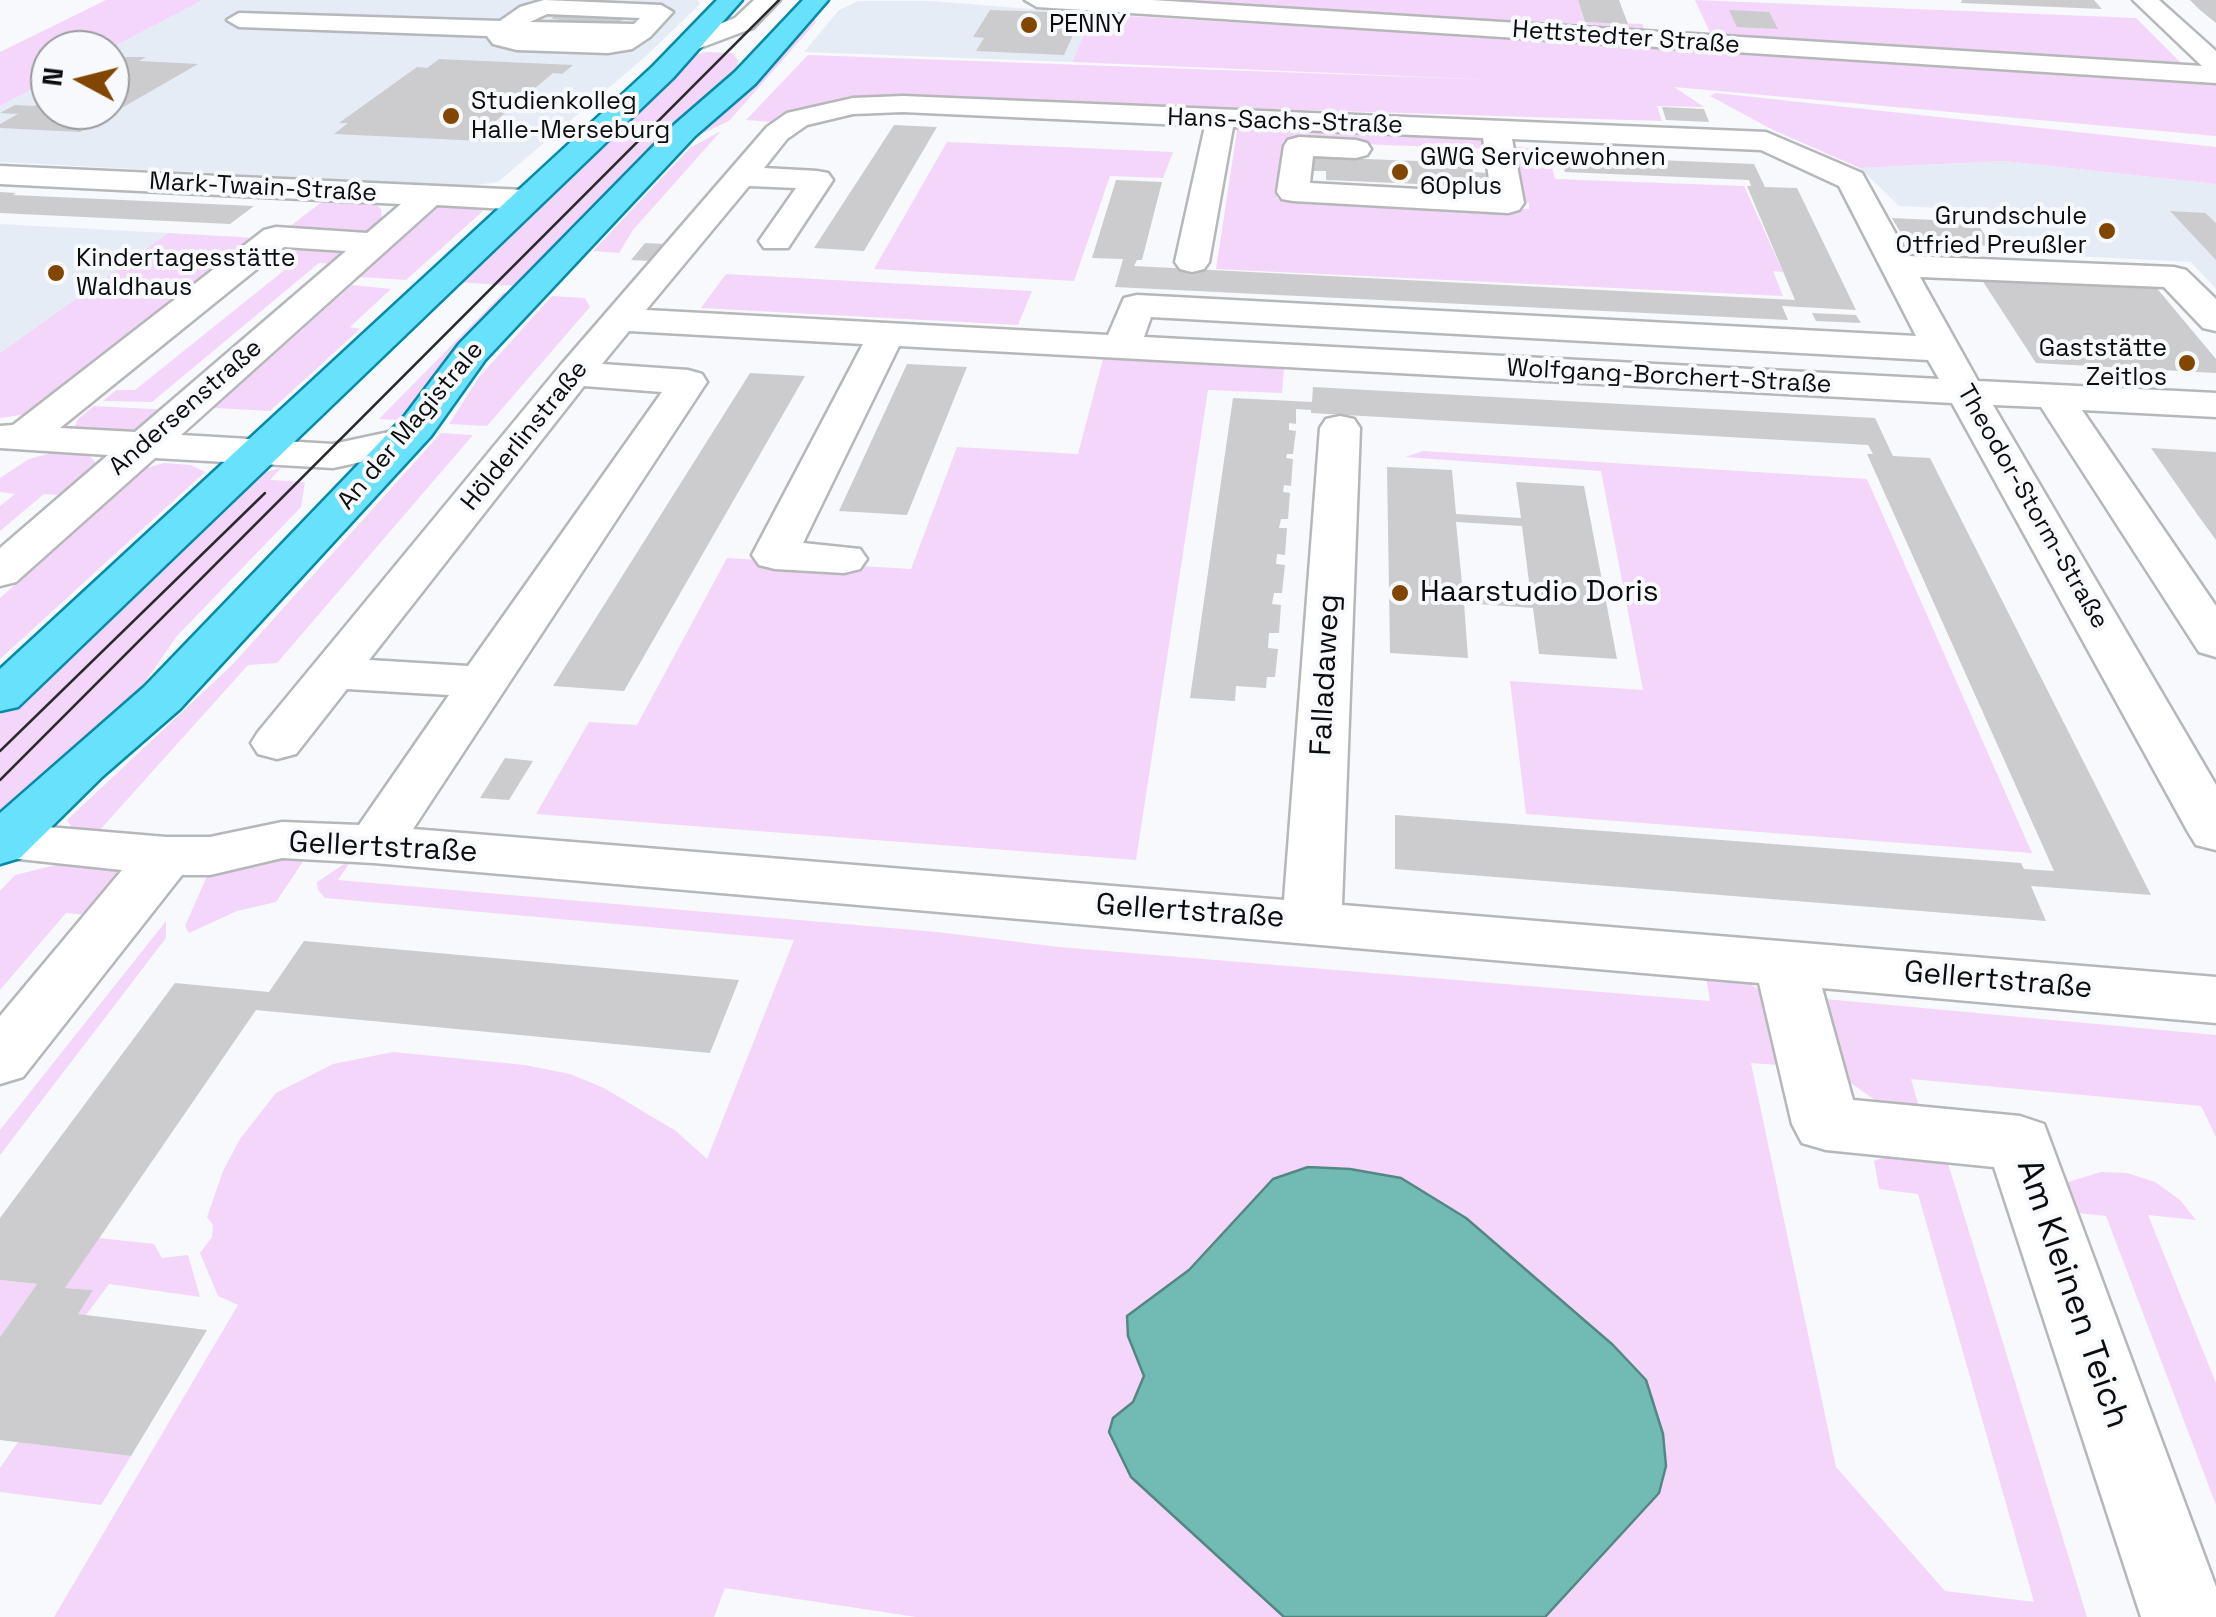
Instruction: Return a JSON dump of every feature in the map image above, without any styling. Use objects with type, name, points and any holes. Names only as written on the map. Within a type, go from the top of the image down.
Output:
[{"type":"main road","points":[[0,696],[692,44],[730,0]]},
{"type":"main road","name":"An der Magistrale","points":[[3,842],[84,764],[162,698],[404,441],[472,352],[685,130],[770,52],[816,0]]},
{"type":"street","points":[[692,44],[744,23],[768,0]]},
{"type":"street","points":[[770,52],[749,31],[779,0]]},
{"type":"street","name":"Hettstedter Straße","points":[[1054,0],[2216,75]]},
{"type":"street","points":[[2144,0],[2216,64]]},
{"type":"street","points":[[238,20],[506,28],[529,12],[545,8],[661,12],[642,32],[623,44],[502,40],[499,34],[506,28]]},
{"type":"street","points":[[1654,14],[1666,40]]},
{"type":"street","name":"Hans-Sachs-Straße","points":[[777,133],[815,113],[875,105],[1220,120],[1498,143],[1766,141],[1851,180]]},
{"type":"street","points":[[1192,262],[1220,120]]},
{"type":"street","name":"Hölderlinstraße","points":[[277,742],[574,374],[777,133]]},
{"type":"street","points":[[1498,143],[1508,202],[1293,192],[1298,146],[1498,143]]},
{"type":"street","name":"Mark-Twain-Straße","points":[[0,175],[526,200]]},
{"type":"street","points":[[742,176],[817,180],[776,241]]},
{"type":"street","name":"Theodor-Storm-Straße","points":[[1851,180],[1941,349],[2216,832]]},
{"type":"street","name":"Andersenstraße","points":[[0,572],[429,196]]},
{"type":"street","points":[[11,438],[276,237],[372,243]]},
{"type":"street","points":[[1898,266],[2174,277],[2216,320]]},
{"type":"street","name":"Wolfgang-Borchert-Straße","points":[[1121,349],[1136,306],[1941,349]]},
{"type":"street","name":"Wolfgang-Borchert-Straße","points":[[620,320],[2216,405]]},
{"type":"street","points":[[844,559],[775,554],[885,337]]},
{"type":"street","points":[[374,844],[688,382],[574,374]]},
{"type":"street","points":[[2054,397],[2216,642]]},
{"type":"street","name":"Falladaweg","points":[[1312,922],[1340,428]]},
{"type":"street","points":[[11,438],[333,456],[404,441]]},
{"type":"street","points":[[302,550],[330,476],[333,456]]},
{"type":"street","points":[[333,673],[482,682]]},
{"type":"street","name":"Gellertstraße","points":[[3,842],[166,856],[210,856],[282,840],[374,844],[2216,1000]]},
{"type":"street","points":[[0,1060],[166,856]]},
{"type":"street","name":"Am Kleinen Teich","points":[[1784,962],[1826,1124],[2020,1143],[2184,1617]]},
{"type":"shaded area","points":[[106,0],[203,0],[130,38],[130,30],[45,30]]},
{"type":"shaded area","points":[[203,0],[698,0],[700,4],[645,57],[498,182],[468,186],[0,162],[0,106],[30,90],[30,130],[130,130],[130,38]]},
{"type":"shaded area","points":[[1186,0],[1578,0],[1585,22],[1643,24],[1643,29],[1631,32]]},
{"type":"shaded area","points":[[1695,0],[2136,18],[2182,64],[1712,37]]},
{"type":"shaded area","points":[[858,1],[931,1],[1093,14],[1072,62],[804,52],[839,10]]},
{"type":"shaded area","points":[[1093,14],[2216,80],[2216,136],[1674,87],[1704,107],[1657,106],[1662,121],[848,96],[803,108],[772,122],[746,120],[808,55],[1498,80],[1072,62]]},
{"type":"shaded area","points":[[814,17],[816,22],[729,121],[689,140],[759,77]]},
{"type":"shaded area","points":[[30,37],[30,90],[0,106],[0,52]]},
{"type":"shaded area","points":[[732,53],[738,60],[737,70],[682,118],[518,286],[454,282],[691,56]]},
{"type":"shaded area","points":[[1716,93],[2216,147],[2216,184],[2004,161],[1860,168],[1773,130],[1710,96]]},
{"type":"shaded area","points":[[1238,124],[1486,133],[1488,149],[1283,141],[1277,199],[1529,209],[1529,203],[1516,199],[1511,147],[1548,151],[1555,179],[1744,186],[1783,272],[1773,271],[1783,296],[1216,269]]},
{"type":"shaded area","points":[[721,131],[633,230],[619,253],[593,251],[690,148]]},
{"type":"shaded area","points":[[947,142],[1173,152],[1163,178],[1110,176],[1074,281],[874,269]]},
{"type":"shaded area","name":"Grundschule Otfried Preußler","points":[[2004,161],[2216,184],[2216,289],[2191,262],[2014,253],[1983,210],[1899,206],[1860,168]]},
{"type":"shaded area","points":[[337,198],[376,204],[381,209],[382,224],[371,235],[284,231],[319,204]]},
{"type":"shaded area","points":[[462,205],[483,211],[406,280],[360,277],[439,206]]},
{"type":"shaded area","name":"Kindertagesstätte Waldhaus","points":[[0,224],[168,233],[0,353]]},
{"type":"shaded area","points":[[168,233],[258,238],[27,414],[0,418],[0,353]]},
{"type":"shaded area","points":[[305,247],[342,250],[347,257],[340,264],[319,263],[152,402],[103,401],[116,390],[135,390],[292,264],[274,261]]},
{"type":"shaded area","points":[[726,274],[1032,291],[1018,325],[701,308]]},
{"type":"shaded area","points":[[352,285],[391,289],[350,327],[360,329],[270,411],[214,408]]},
{"type":"shaded area","points":[[503,293],[510,293],[439,368],[399,420],[379,419]]},
{"type":"shaded area","points":[[552,296],[585,298],[590,307],[487,426],[449,424],[479,377]]},
{"type":"shaded area","points":[[1103,359],[1284,369],[1282,393],[1208,390],[1136,860],[536,814],[589,722],[637,725],[727,558],[911,569],[957,447],[1078,454]]},
{"type":"shaded area","points":[[94,406],[170,410],[153,425],[130,432],[110,435],[73,431],[78,419]]},
{"type":"shaded area","points":[[441,433],[473,435],[277,663],[248,665],[98,832],[73,829],[67,820],[232,665]]},
{"type":"shaded area","points":[[1423,451],[1867,479],[2032,853],[1526,814],[1510,681],[1643,690],[1601,471],[1405,457]]},
{"type":"shaded area","points":[[51,453],[88,454],[97,464],[70,496],[44,494],[0,531],[0,506],[15,494],[0,492],[0,478],[29,459]]},
{"type":"shaded area","points":[[164,463],[191,465],[205,472],[0,659],[0,598],[146,468]]},
{"type":"shaded area","points":[[281,468],[270,480],[305,482],[301,507],[176,637],[137,694],[0,817],[0,715],[257,474]]},
{"type":"shaded area","points":[[263,855],[302,855],[302,863],[276,902],[237,911],[189,933],[185,926],[208,874],[225,872]]},
{"type":"shaded area","points":[[353,858],[338,880],[937,932],[1059,947],[1710,1001],[1705,972],[1752,985],[1770,997],[1792,1066],[1751,1063],[1836,1467],[1945,1591],[2034,1602],[1918,1194],[1879,1189],[1874,1161],[1891,1155],[1947,1160],[2087,1617],[916,1617],[725,1588],[714,1617],[54,1617],[238,1305],[218,1296],[200,1253],[212,1237],[213,1225],[207,1217],[223,1171],[240,1139],[276,1093],[333,1064],[393,1052],[525,1065],[570,1074],[604,1088],[676,1131],[707,1159],[794,940],[325,898],[317,882]]},
{"type":"shaded area","points":[[68,862],[106,865],[119,872],[117,897],[101,916],[66,913],[0,990],[0,891],[15,875]]},
{"type":"shaded area","points":[[166,921],[166,938],[0,1155],[0,1130]]},
{"type":"shaded area","points":[[1825,999],[2216,1035],[2216,1137],[2201,1106],[1911,1079],[1921,1114],[1891,1111],[1845,1079]]},
{"type":"shaded area","points":[[1308,1167],[1401,1178],[1466,1218],[1613,1345],[1646,1380],[1663,1434],[1666,1466],[1659,1493],[1545,1617],[1284,1617],[1131,1477],[1109,1432],[1113,1418],[1133,1402],[1144,1376],[1128,1336],[1127,1316],[1189,1270],[1273,1179]]},
{"type":"shaded area","points":[[2101,1172],[2127,1173],[2155,1182],[2180,1200],[2196,1220],[2148,1215],[2216,1383],[2216,1505],[2106,1216],[2067,1212],[2061,1196],[2068,1182]]},
{"type":"shaded area","points":[[99,1238],[154,1244],[162,1258],[188,1255],[200,1297],[109,1284],[86,1315],[78,1314],[92,1290],[65,1288]]},
{"type":"shaded area","points":[[0,1280],[37,1284],[0,1337]]},
{"type":"shaded area","points":[[18,1442],[131,1456],[101,1505],[0,1492],[0,1468]]},
{"type":"building","points":[[1578,0],[1619,0],[1628,24],[1585,22]]},
{"type":"building","points":[[2094,0],[2102,9],[1961,3]]},
{"type":"building","points":[[2190,0],[2216,0],[2216,23],[2200,10]]},
{"type":"building","name":"PENNY","points":[[990,10],[1083,13],[1064,55],[976,51],[984,38],[973,37]]},
{"type":"building","points":[[1729,10],[1769,12],[1778,29],[1737,27]]},
{"type":"building","points":[[558,13],[631,13],[615,26],[554,25],[561,20],[551,19]]},
{"type":"building","points":[[130,57],[146,57],[139,61],[198,64],[130,103]]},
{"type":"building","points":[[439,59],[573,65],[562,74],[553,73],[485,130],[495,130],[482,141],[334,134],[348,123],[339,123],[417,67],[427,68]]},
{"type":"building","points":[[15,105],[30,106],[30,130],[0,128],[0,124],[18,114],[0,113]]},
{"type":"building","points":[[1662,107],[1704,109],[1709,122],[1666,120]]},
{"type":"building","points":[[894,125],[937,127],[864,251],[814,248]]},
{"type":"building","points":[[1561,156],[1754,164],[1765,187],[1797,188],[1856,310],[1782,306],[1788,320],[1115,287],[1123,259],[1092,258],[1116,180],[1162,182],[1142,260],[1134,266],[1795,300],[1747,186],[1751,186],[1749,180],[1565,172]]},
{"type":"building","name":"GWG Servicewohnen 60plus","points":[[1313,157],[1472,163],[1473,172],[1486,173],[1488,187],[1326,180],[1326,171],[1313,171]]},
{"type":"building","points":[[0,192],[254,206],[230,224],[0,213]]},
{"type":"building","points":[[2170,211],[2205,213],[2216,223],[2216,260]]},
{"type":"building","points":[[1892,218],[1976,222],[1993,246],[1906,242]]},
{"type":"building","points":[[645,243],[665,244],[651,261],[631,260]]},
{"type":"building","points":[[1980,277],[2155,286],[2216,359],[2216,373],[2036,363]]},
{"type":"building","points":[[1812,313],[1856,315],[1861,323],[1816,321]]},
{"type":"building","points":[[907,364],[967,367],[907,515],[839,511]]},
{"type":"building","points":[[750,373],[805,376],[624,691],[553,686]]},
{"type":"building","points":[[1313,387],[1875,418],[1893,456],[1930,458],[2151,895],[2031,886],[2046,921],[1395,869],[1395,815],[2021,863],[2024,869],[2054,871],[1867,454],[1873,454],[1868,445],[1311,413],[1296,409],[1296,424],[1289,423],[1289,430],[1296,431],[1293,454],[1286,458],[1293,459],[1291,486],[1284,485],[1283,492],[1290,493],[1288,519],[1281,519],[1279,528],[1287,528],[1285,555],[1277,554],[1276,564],[1285,565],[1282,593],[1274,593],[1272,604],[1281,605],[1279,633],[1269,633],[1268,648],[1278,649],[1275,677],[1267,677],[1266,688],[1236,686],[1235,701],[1190,698],[1233,398],[1312,402]]},
{"type":"building","points":[[2151,448],[2216,452],[2216,540],[2197,514]]},
{"type":"building","points":[[1387,467],[1452,470],[1456,514],[1521,518],[1516,482],[1584,486],[1617,659],[1539,654],[1533,608],[1464,603],[1468,658],[1390,653]],"holes":[[[1456,522],[1522,526],[1531,598],[1463,594]]]},
{"type":"building","points":[[505,758],[533,761],[509,800],[480,798]]},
{"type":"building","points":[[304,941],[739,980],[710,1053],[256,1010],[65,1288],[93,1290],[78,1314],[207,1330],[131,1456],[0,1440],[0,1337],[37,1284],[0,1280],[0,1218],[175,983],[269,992]]},
{"type":"tram line","points":[[0,780],[779,0]]},
{"type":"tram line","points":[[0,751],[265,493]]},
{"type":"place","name":"PENNY","points":[[1029,25]]},
{"type":"place","name":"Studienkolleg Halle-Merseburg","points":[[451,116]]},
{"type":"place","name":"GWG Servicewohnen 60plus","points":[[1400,172]]},
{"type":"place","name":"Grundschule Otfried Preußler","points":[[2107,231]]},
{"type":"place","name":"Kindertagesstätte Waldhaus","points":[[56,273]]},
{"type":"place","name":"Gaststätte Zeitlos","points":[[2187,363]]},
{"type":"place","name":"Haarstudio Doris","points":[[1400,593]]}]
